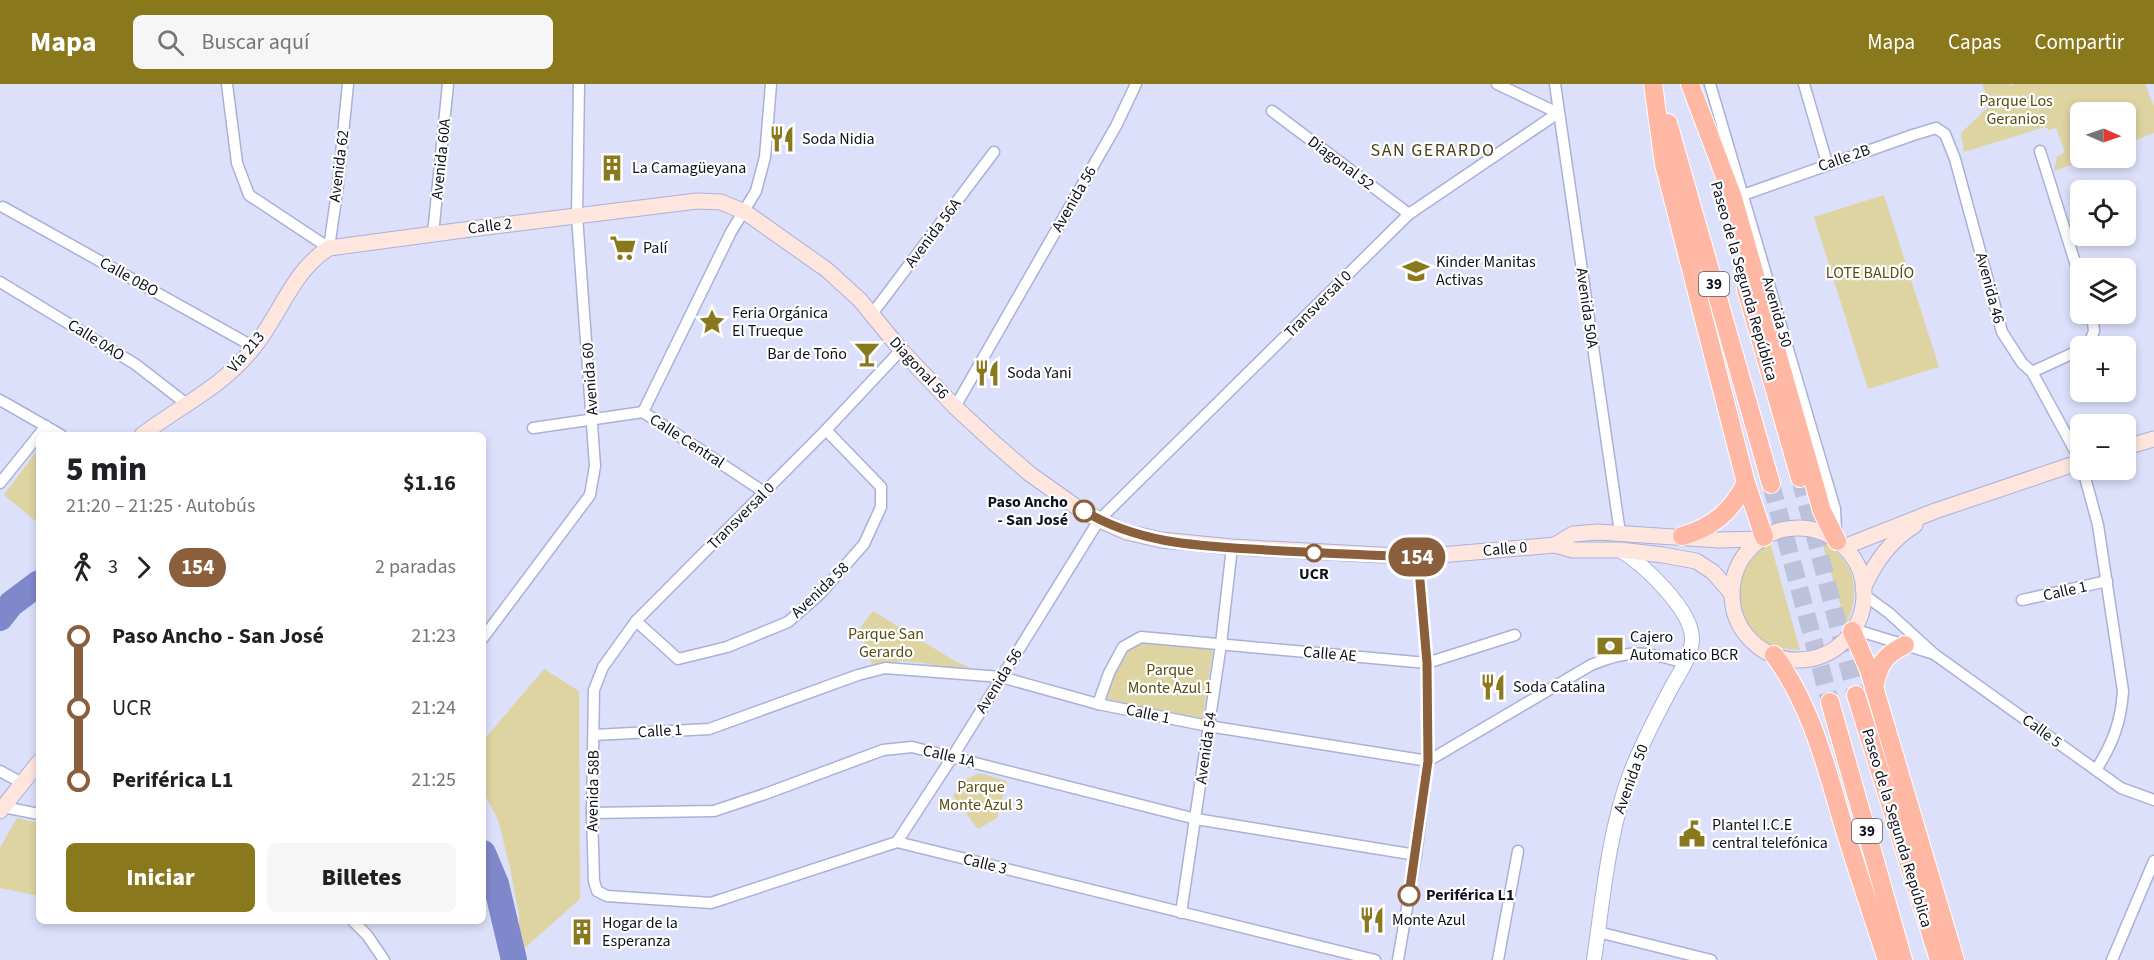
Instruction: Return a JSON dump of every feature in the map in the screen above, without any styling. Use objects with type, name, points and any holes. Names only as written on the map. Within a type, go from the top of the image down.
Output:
[{"type":"highway","points":[[1655,84],[1664,164],[1762,538]]},
{"type":"highway","name":"Paseo de la Segunda República","points":[[1655,84],[1771,484]]},
{"type":"highway","points":[[1689,84],[1732,198],[1822,511],[1840,544]]},
{"type":"highway","name":"Paseo de la Segunda República","points":[[1689,84],[1800,478]]},
{"type":"highway","points":[[1682,536],[1714,523],[1738,499],[1746,483]]},
{"type":"highway","points":[[1852,630],[1869,670],[1955,960]]},
{"type":"highway","points":[[1874,689],[1878,670],[1884,658],[1905,645]]},
{"type":"highway","points":[[1774,655],[1794,684],[1812,727],[1887,960]]},
{"type":"highway","name":"Paseo de la Segunda República","points":[[1856,695],[1939,960]]},
{"type":"highway","name":"Paseo de la Segunda República","points":[[1830,702],[1903,960]]},
{"type":"main road","name":"Calle 2","points":[[328,248],[697,201],[721,202],[745,212]]},
{"type":"main road","name":"Diagonal 56","points":[[745,212],[843,282],[901,350],[955,407],[1030,474],[1099,520]]},
{"type":"main road","name":"Vía 213","points":[[147,432],[219,384],[254,347],[303,269],[328,248]]},
{"type":"main road","points":[[2136,444],[2154,438]]},
{"type":"main road","points":[[1840,544],[2070,464]]},
{"type":"main road","points":[[1863,592],[1860,573],[1854,559],[1840,544],[1817,530],[1795,528],[1773,532],[1749,550],[1734,578],[1732,594],[1734,610],[1744,631],[1761,648],[1788,659],[1817,657],[1837,646],[1852,630],[1858,618],[1863,592],[1872,569],[1889,546],[1903,532],[1935,511]]},
{"type":"main road","name":"Calle 0","points":[[1099,520],[1126,532],[1161,540],[1232,547],[1418,557],[1555,545],[1573,550],[1620,550],[1664,555],[1696,561],[1713,572],[1732,594]]},
{"type":"main road","name":"Calle 0","points":[[1555,545],[1573,534],[1598,532],[1719,540],[1762,538]]},
{"type":"main road","points":[[1,809],[36,766]]},
{"type":"street","points":[[227,84],[237,163],[249,195],[328,248]]},
{"type":"street","name":"Avenida 62","points":[[328,248],[338,185],[348,84]]},
{"type":"street","name":"Avenida 60A","points":[[433,234],[448,84]]},
{"type":"street","name":"Avenida 60","points":[[486,634],[590,495],[595,465],[577,216],[579,84]]},
{"type":"street","points":[[643,412],[731,232],[756,191],[765,157],[771,84]]},
{"type":"street","name":"Avenida 56","points":[[955,407],[1116,126],[1136,84]]},
{"type":"street","points":[[1497,84],[1558,113]]},
{"type":"street","name":"Avenida 50A","points":[[1555,84],[1620,533]]},
{"type":"street","name":"Avenida 50","points":[[1710,84],[1835,509],[1840,544]]},
{"type":"street","points":[[1805,84],[1827,163]]},
{"type":"street","name":"Diagonal 52","points":[[1272,111],[1409,214]]},
{"type":"street","name":"Transversal 0","points":[[1099,520],[1409,214],[1558,113]]},
{"type":"street","name":"Calle 2B","points":[[1743,195],[1827,163],[1936,128],[1945,134]]},
{"type":"street","name":"Avenida 46","points":[[1945,134],[1955,159],[2002,332],[2022,363],[2032,372],[2070,442]]},
{"type":"street","points":[[2040,151],[2074,258]]},
{"type":"street","name":"Avenida 56A","points":[[872,314],[994,152]]},
{"type":"street","name":"Calle 0BO","points":[[3,207],[254,347]]},
{"type":"street","name":"Calle 0AO","points":[[0,282],[135,364],[188,405]]},
{"type":"street","name":"Transversal 0","points":[[594,690],[603,667],[636,621],[826,430],[901,350]]},
{"type":"street","points":[[2032,372],[2070,354]]},
{"type":"street","points":[[0,400],[56,432]]},
{"type":"street","name":"Calle Central","points":[[533,428],[643,412],[765,492]]},
{"type":"street","points":[[41,432],[46,426]]},
{"type":"street","name":"Avenida 58","points":[[636,621],[678,659],[727,647],[788,622],[821,593],[864,544],[881,507],[881,487],[826,430]]},
{"type":"street","points":[[0,483],[36,438]]},
{"type":"street","points":[[2086,480],[2098,525],[2123,691],[2122,712],[2116,731],[2110,748],[2096,770]]},
{"type":"street","name":"Avenida 56","points":[[897,842],[1099,520]]},
{"type":"street","name":"Avenida 54","points":[[1181,913],[1221,644],[1232,547]]},
{"type":"street","name":"Avenida 50","points":[[1594,960],[1616,820],[1628,779],[1639,749],[1684,663],[1692,641],[1690,628],[1681,611],[1657,580],[1640,563],[1620,550]]},
{"type":"street","points":[[1657,580],[1658,567],[1664,555]]},
{"type":"street","points":[[1398,960],[1416,855],[1428,761],[1427,663],[1418,557]]},
{"type":"street","name":"Calle 1","points":[[2022,600],[2107,581]]},
{"type":"street","name":"Calle 5","points":[[1863,592],[1934,654],[2121,788],[2154,800]]},
{"type":"street","name":"Calle 5","points":[[1852,630],[1934,654]]},
{"type":"street","name":"Calle AE","points":[[1098,704],[1109,673],[1123,646],[1141,637],[1427,663],[1515,635]]},
{"type":"street","points":[[1428,761],[1591,665],[1608,658],[1631,652],[1656,654],[1684,663]]},
{"type":"street","name":"Calle 1","points":[[594,735],[708,729],[858,675],[885,668],[1001,677],[1098,704],[1208,726],[1428,761]]},
{"type":"street","name":"Avenida 58B","points":[[594,690],[592,813],[594,881],[597,891],[607,896],[711,903],[897,842]]},
{"type":"street","name":"Calle 1A","points":[[592,813],[714,811],[883,750],[912,747],[1196,819],[1416,855]]},
{"type":"street","points":[[0,771],[22,783]]},
{"type":"street","points":[[1,809],[36,814]]},
{"type":"street","name":"Calle 3","points":[[897,842],[1375,960]]},
{"type":"street","points":[[1497,960],[1518,851]]},
{"type":"street","points":[[2112,960],[2154,861]]},
{"type":"street","points":[[355,924],[367,935],[384,960]]},
{"type":"street","points":[[1598,932],[1711,960]]},
{"type":"green space","name":"Parque Los Geranios","points":[[1982,84],[2009,84],[2010,86],[2014,84],[2145,84],[2154,106],[2154,133],[2136,140],[2136,102],[2070,102],[2070,165],[2054,171],[2057,157],[2065,152],[2056,128],[2049,130],[2045,127],[1964,152],[1961,133],[1990,105]]},
{"type":"green space","name":"LOTE BALDÍO","points":[[1884,195],[1939,367],[1868,389],[1814,217]]},
{"type":"green space","points":[[36,452],[36,522],[4,495]]},
{"type":"green space","points":[[1770,542],[1800,650],[1768,644],[1754,634],[1739,608],[1738,593],[1747,564]]},
{"type":"green space","points":[[1822,542],[1842,558],[1852,577],[1854,600],[1846,624]]},
{"type":"green space","name":"Parque San Gerardo","points":[[873,611],[955,661],[969,667],[970,673],[924,663],[902,661],[873,667],[859,629]]},
{"type":"green space","name":"Parque Monte Azul 1","points":[[1145,641],[1213,650],[1202,722],[1105,699],[1124,656],[1137,644]]},
{"type":"green space","points":[[544,669],[579,691],[580,899],[520,952],[519,915],[510,868],[498,820],[486,797],[486,737]]},
{"type":"green space","name":"Parque Monte Azul 3","points":[[979,773],[1007,781],[997,818],[978,829],[953,796],[965,780]]},
{"type":"green space","points":[[17,818],[36,822],[36,895],[0,888],[0,848]]},
{"type":"waterway","points":[[0,618],[11,604],[36,585]]},
{"type":"waterway","points":[[486,860],[496,884],[514,960]]},
{"type":"tunnel","points":[[1800,478],[1856,695]]},
{"type":"tunnel","points":[[1771,484],[1830,702]]},
{"type":"bus line","name":"154","points":[[1084,511],[1126,532],[1161,540],[1327,554],[1418,557],[1427,663],[1428,761],[1409,895]]},
{"type":"place","name":"Soda Nidia","points":[[782,139]]},
{"type":"place","name":"La Camagüeyana","points":[[612,168]]},
{"type":"place","name":"Palí","points":[[623,248]]},
{"type":"place","name":"Kinder Manitas Activas","points":[[1416,271]]},
{"type":"place","name":"Feria Orgánica El Trueque","points":[[712,322]]},
{"type":"place","name":"Bar de Toño","points":[[867,354]]},
{"type":"place","name":"Soda Yani","points":[[987,373]]},
{"type":"place","name":"Paso Ancho - San José","points":[[1084,511]]},
{"type":"place","name":"UCR","points":[[1314,553]]},
{"type":"place","name":"Cajero Automatico BCR","points":[[1610,646]]},
{"type":"place","name":"Soda Catalina","points":[[1493,687]]},
{"type":"place","name":"Plantel I.C.E central telefónica","points":[[1692,834]]},
{"type":"place","name":"Periférica L1","points":[[1409,895]]},
{"type":"place","name":"Monte Azul","points":[[1372,920]]},
{"type":"place","name":"Hogar de la Esperanza","points":[[582,932]]},
{"type":"district","name":"SAN GERARDO","points":[[1433,150]]}]
